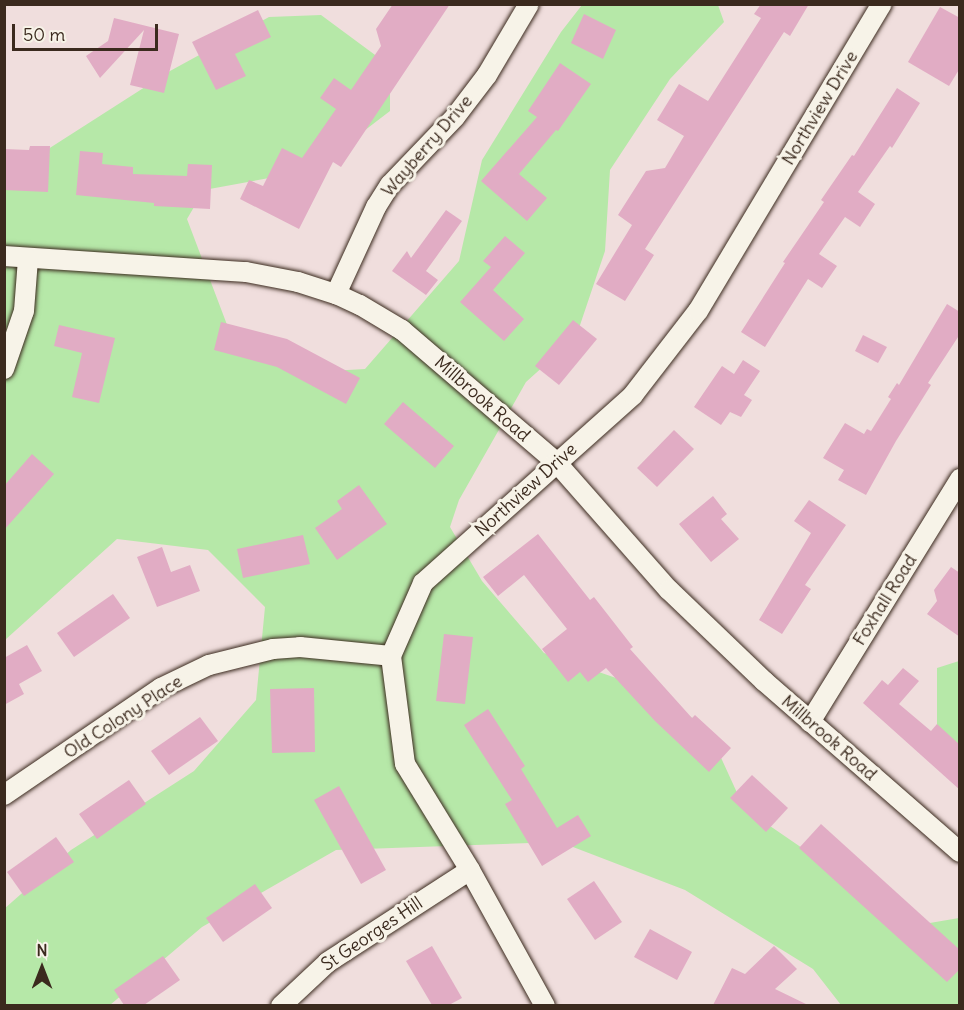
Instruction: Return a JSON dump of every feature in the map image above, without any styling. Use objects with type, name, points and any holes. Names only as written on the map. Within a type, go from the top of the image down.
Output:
[{"type":"street","name":"Wayberry Drive","points":[[336,294],[376,207],[390,185],[455,117],[487,75],[529,4]]},
{"type":"street","name":"Northview Drive","points":[[391,656],[423,583],[633,395],[698,310],[882,4]]},
{"type":"street","name":"Millbrook Road","points":[[4,256],[246,272],[298,282],[336,294],[360,305],[402,330],[556,462],[669,590],[810,722],[960,852]]},
{"type":"street","points":[[4,369],[24,310],[28,259]]},
{"type":"street","name":"Foxhall Road","points":[[810,722],[960,479]]},
{"type":"street","name":"Old Colony Place","points":[[4,795],[161,688],[209,665],[254,653],[300,647],[391,656]]},
{"type":"street","points":[[391,656],[405,764],[470,870],[545,1005]]},
{"type":"street","name":"St Georges Hill","points":[[281,1005],[328,962],[470,870]]},
{"type":"green space","points":[[582,5],[718,5],[724,22],[670,79],[610,170],[605,251],[576,337],[526,382],[459,500],[450,527],[482,581],[544,653],[642,687],[707,727],[744,808],[840,874],[924,924],[959,918],[959,1005],[841,1005],[813,969],[685,890],[560,842],[336,850],[202,927],[110,1005],[5,1005],[4,909],[71,850],[194,771],[256,700],[265,607],[208,550],[117,539],[5,640],[5,162],[31,160],[170,71],[269,17],[321,15],[390,66],[390,111],[313,170],[204,190],[187,219],[229,330],[313,372],[365,369],[459,261],[482,160],[561,32]]},
{"type":"green space","points":[[959,661],[959,787],[937,754],[937,668]]},
{"type":"building","points":[[393,4],[450,4],[341,167],[333,162],[299,229],[240,199],[249,180],[263,186],[282,148],[302,158],[336,109],[320,98],[334,78],[351,90],[381,46],[376,29]]},
{"type":"building","points":[[761,4],[809,4],[790,36],[784,32],[645,249],[654,255],[625,301],[596,284],[632,225],[618,215],[646,171],[665,168],[684,136],[657,120],[679,84],[708,101],[761,18],[754,14]]},
{"type":"building","points":[[940,7],[960,18],[960,68],[949,86],[908,62]]},
{"type":"building","points":[[258,10],[271,37],[235,54],[246,76],[216,90],[192,42]]},
{"type":"building","points":[[584,14],[616,30],[603,59],[571,43]]},
{"type":"building","points":[[114,18],[179,34],[164,93],[130,85],[144,30],[100,78],[86,56],[108,41]]},
{"type":"building","points":[[560,63],[591,84],[558,131],[556,130],[519,174],[547,198],[527,221],[481,181],[537,117],[528,111]]},
{"type":"building","points":[[897,88],[920,103],[892,148],[890,146],[858,192],[875,204],[860,227],[845,217],[819,254],[837,266],[822,288],[808,279],[765,347],[741,332],[785,263],[783,262],[824,202],[821,200],[852,155],[854,156]]},
{"type":"building","points":[[30,146],[50,146],[48,192],[4,190],[4,149],[29,150]]},
{"type":"building","points":[[80,151],[103,153],[102,164],[133,167],[133,174],[187,176],[188,164],[212,165],[210,209],[154,206],[154,203],[76,195]]},
{"type":"building","points":[[446,210],[462,221],[426,271],[438,280],[426,295],[392,271],[407,251],[411,258]]},
{"type":"building","points":[[505,236],[525,253],[493,290],[524,319],[504,341],[460,302],[491,267],[483,261]]},
{"type":"building","points":[[947,304],[960,312],[960,334],[928,383],[931,385],[866,495],[838,480],[844,470],[823,458],[845,423],[864,434],[867,429],[871,431],[891,399],[888,397],[897,383],[899,385]]},
{"type":"building","points":[[573,320],[597,339],[559,385],[535,366]]},
{"type":"building","points":[[221,322],[287,339],[360,378],[346,404],[277,367],[214,350]]},
{"type":"building","points":[[59,325],[115,338],[99,403],[72,397],[82,353],[54,346]]},
{"type":"building","points":[[863,335],[887,347],[878,363],[855,351]]},
{"type":"building","points":[[743,360],[760,371],[744,395],[752,400],[741,417],[730,412],[721,425],[694,407],[722,366],[734,374]]},
{"type":"building","points":[[403,402],[454,446],[435,468],[384,424]]},
{"type":"building","points":[[674,430],[694,449],[657,487],[637,468]]},
{"type":"building","points":[[32,454],[54,474],[4,530],[4,486]]},
{"type":"building","points":[[359,485],[387,524],[337,560],[315,528],[342,509],[337,501]]},
{"type":"building","points":[[713,496],[727,514],[721,519],[739,539],[711,562],[679,524]]},
{"type":"building","points":[[809,500],[846,525],[805,585],[811,589],[782,634],[759,620],[811,533],[794,521]]},
{"type":"building","points":[[538,534],[590,600],[594,597],[633,647],[630,649],[692,718],[695,715],[731,748],[709,772],[655,721],[606,668],[588,682],[580,672],[568,682],[542,649],[567,629],[524,575],[498,596],[483,577]]},
{"type":"building","points":[[303,535],[310,564],[243,578],[237,549]]},
{"type":"building","points":[[162,547],[171,572],[190,565],[200,591],[157,607],[137,557]]},
{"type":"building","points":[[951,567],[960,573],[960,637],[927,614],[937,601],[934,590]]},
{"type":"building","points":[[113,594],[130,618],[74,657],[57,633]]},
{"type":"building","points":[[444,634],[473,637],[465,704],[436,701]]},
{"type":"building","points":[[27,645],[42,671],[19,684],[24,694],[4,705],[4,658]]},
{"type":"building","points":[[903,668],[919,681],[899,704],[931,731],[937,724],[960,745],[960,790],[863,703],[882,680],[888,685]]},
{"type":"building","points":[[314,688],[315,752],[272,753],[270,689]]},
{"type":"building","points":[[488,709],[525,766],[521,769],[557,828],[578,815],[591,836],[542,866],[505,804],[512,800],[464,725]]},
{"type":"building","points":[[200,717],[218,741],[169,775],[151,751]]},
{"type":"building","points":[[752,775],[788,808],[766,832],[730,798]]},
{"type":"building","points":[[129,780],[146,804],[97,839],[79,814]]},
{"type":"building","points":[[339,786],[386,870],[361,884],[314,800]]},
{"type":"building","points":[[821,824],[960,950],[960,969],[947,982],[799,848]]},
{"type":"building","points":[[56,837],[74,862],[24,896],[7,872]]},
{"type":"building","points":[[594,881],[622,922],[595,940],[567,899]]},
{"type":"building","points":[[255,884],[272,908],[223,942],[206,918]]},
{"type":"building","points":[[650,929],[692,952],[677,980],[634,957]]},
{"type":"building","points":[[432,946],[462,998],[449,1005],[432,1005],[406,961]]},
{"type":"building","points":[[774,946],[797,969],[775,989],[808,1005],[713,1005],[732,968],[745,974]]},
{"type":"building","points":[[163,956],[180,980],[144,1005],[124,1005],[114,990]]}]
